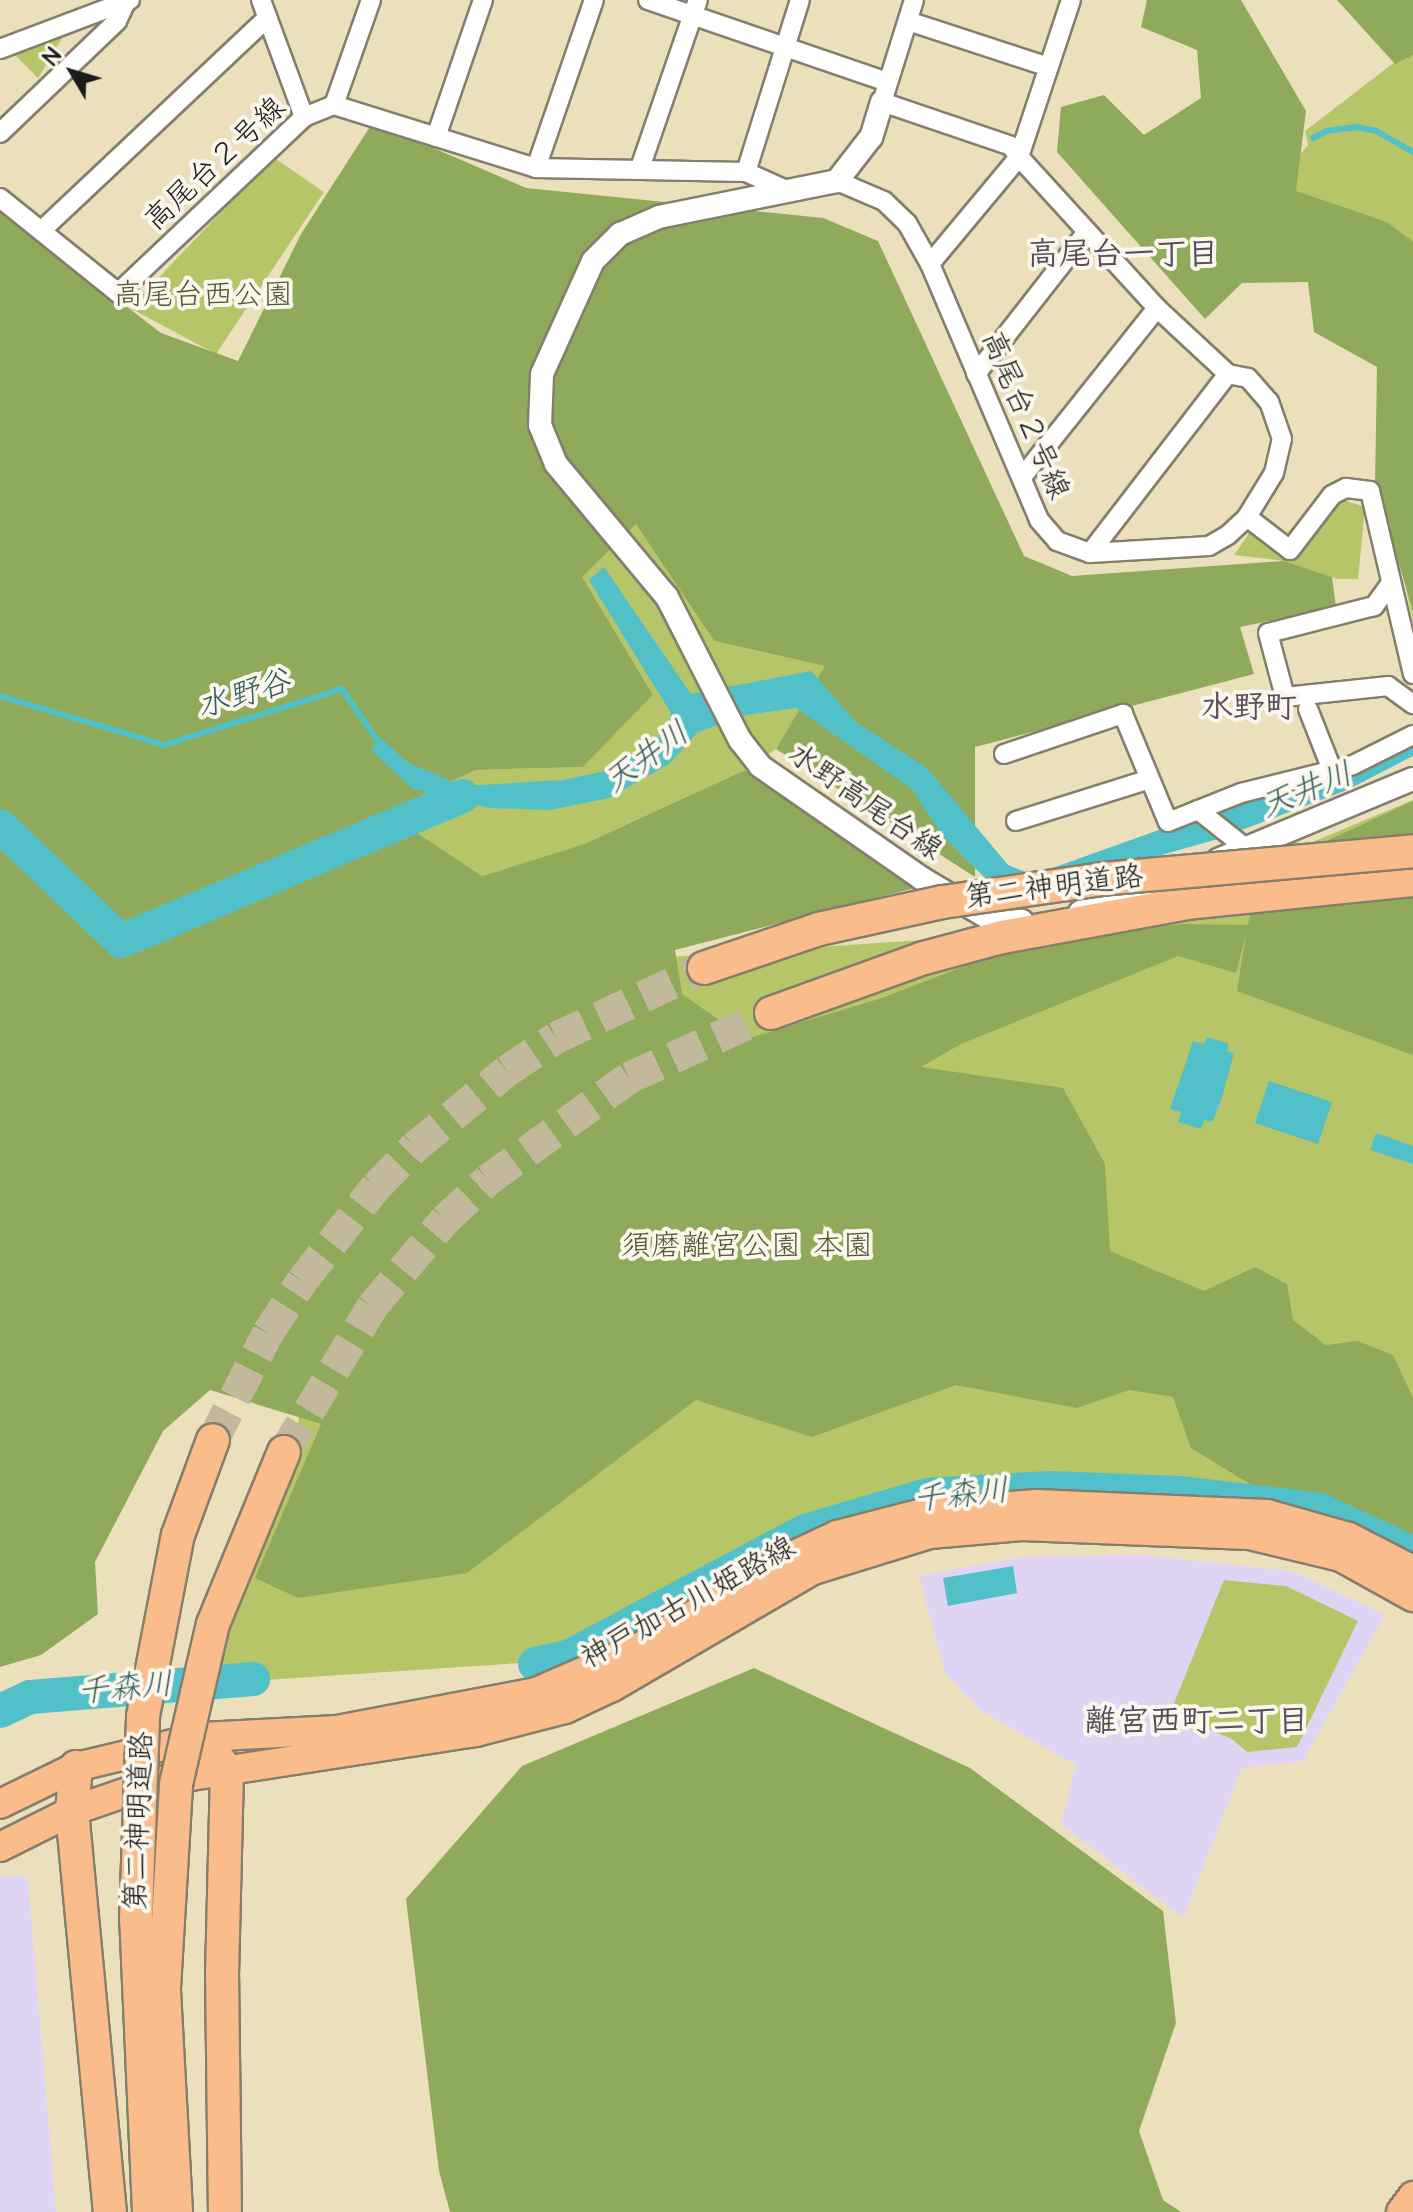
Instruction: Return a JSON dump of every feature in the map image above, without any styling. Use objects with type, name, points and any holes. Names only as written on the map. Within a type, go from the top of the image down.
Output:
[{"type":"highway","name":"第二神明道路","points":[[704,968],[819,929],[943,902],[1102,879],[1413,851]]},
{"type":"highway","name":"第二神明道路","points":[[771,1013],[924,958],[1054,926],[1187,903],[1413,880]]},
{"type":"highway","name":"第二神明道路","points":[[149,2212],[136,1919],[143,1716],[178,1535],[213,1440]]},
{"type":"highway","name":"第二神明道路","points":[[176,2212],[164,1988],[176,1784],[213,1624],[284,1452]]},
{"type":"highway","points":[[202,1737],[227,1771],[222,1971],[225,2212]]},
{"type":"highway","points":[[76,1767],[72,1811],[110,2212]]},
{"type":"main road","name":"神戸加古川姫路線","points":[[0,1804],[76,1767],[202,1737],[337,1730],[536,1692],[622,1656],[813,1546],[866,1526],[950,1509],[1059,1504],[1267,1514],[1349,1537],[1413,1570]]},
{"type":"main road","name":"神戸加古川姫路線","points":[[0,1847],[72,1811],[159,1781],[476,1732],[565,1709],[612,1687],[813,1570],[930,1534],[1022,1526],[1249,1535],[1341,1557],[1413,1597]]},
{"type":"main road","points":[[1401,2212],[1413,2196]]},
{"type":"street","points":[[261,0],[304,117]]},
{"type":"street","points":[[334,105],[371,0]]},
{"type":"street","points":[[436,137],[483,0]]},
{"type":"street","points":[[536,168],[594,0]]},
{"type":"street","name":"高尾台２号線","points":[[648,0],[695,8],[1011,146],[1157,308],[1228,374],[1248,378],[1269,402],[1282,439],[1274,473],[1247,517],[1209,546],[1090,553],[1057,541],[1039,520],[1023,476],[930,264],[907,223],[884,201],[837,181]]},
{"type":"street","points":[[786,190],[746,172],[800,0]]},
{"type":"street","points":[[837,181],[871,137],[914,0]]},
{"type":"street","points":[[930,264],[1019,157],[1071,0]]},
{"type":"street","points":[[0,49],[128,1]]},
{"type":"street","points":[[0,133],[117,21],[128,1]]},
{"type":"street","points":[[640,168],[695,8]]},
{"type":"street","points":[[41,231],[267,18]]},
{"type":"street","points":[[908,21],[1049,67]]},
{"type":"street","name":"高尾台２号線","points":[[0,198],[118,293],[304,117],[334,105],[536,168],[746,172]]},
{"type":"street","name":"水野高尾台線","points":[[837,181],[659,217],[620,234],[593,261],[542,374],[540,425],[556,464],[667,597],[740,740],[760,766],[921,878],[997,923],[1066,917],[1247,849],[1413,779]]},
{"type":"street","points":[[976,374],[1087,232]]},
{"type":"street","points":[[1023,476],[1157,308]]},
{"type":"street","points":[[1090,553],[1228,374]]},
{"type":"street","points":[[1247,517],[1290,550],[1332,495],[1346,488],[1370,491],[1413,674]]},
{"type":"street","points":[[1391,583],[1374,606],[1268,633],[1285,697],[1388,686],[1413,704]]},
{"type":"street","points":[[1308,709],[1332,770]]},
{"type":"street","points":[[1004,754],[1123,714],[1168,822],[1202,814],[1332,770],[1413,735]]},
{"type":"street","points":[[1016,821],[1150,779]]},
{"type":"street","points":[[1202,814],[1247,849]]},
{"type":"shaded area","points":[[1140,1555],[1292,1571],[1385,1615],[1303,1761],[1242,1768],[1183,1918],[1061,1824],[1076,1765],[980,1710],[945,1673],[919,1576],[1024,1557]]},
{"type":"shaded area","points":[[24,1875],[28,1880],[56,2212],[0,2212],[0,1877]]},
{"type":"green space","points":[[1147,0],[1241,0],[1306,111],[1296,191],[1387,222],[1413,242],[1413,610],[1375,486],[1377,367],[1314,332],[1308,282],[1242,283],[1205,319],[1057,152],[1061,107],[1104,95],[1144,135],[1201,98],[1197,50],[1141,27]]},
{"type":"green space","points":[[1337,0],[1413,0],[1413,55],[1395,64]]},
{"type":"green space","points":[[64,35],[38,78],[15,55]]},
{"type":"green space","points":[[1413,48],[1413,619],[1382,488],[1384,359],[1270,192],[1308,145],[1305,131]]},
{"type":"green space","points":[[373,122],[526,188],[823,218],[878,241],[1024,556],[1072,576],[1284,561],[1332,577],[1336,607],[1240,627],[1254,674],[975,747],[975,877],[776,749],[825,666],[714,641],[636,524],[582,577],[653,695],[583,767],[476,770],[385,812],[482,876],[584,844],[745,770],[915,888],[675,950],[682,994],[746,1039],[882,998],[988,957],[1094,935],[1181,924],[1248,925],[1257,873],[1413,801],[1413,1055],[1237,991],[1246,934],[1236,973],[1178,956],[961,1044],[921,1067],[1063,1088],[1105,1164],[1110,1251],[1204,1291],[1255,1267],[1287,1284],[1293,1320],[1326,1345],[1358,1341],[1393,1355],[1413,1398],[1413,1555],[1352,1515],[1266,1494],[1191,1448],[1173,1397],[1129,1390],[1077,1408],[956,1385],[812,1437],[696,1400],[467,1573],[298,1598],[255,1578],[321,1424],[210,1390],[163,1431],[95,1562],[98,1614],[41,1655],[0,1667],[0,209],[161,333],[238,361],[301,234]]},
{"type":"green space","name":"高尾台西公園","points":[[273,157],[324,192],[216,354],[130,308]]},
{"type":"green space","points":[[1337,498],[1365,507],[1358,579],[1337,579],[1284,561],[1234,555],[1252,529],[1289,553]]},
{"type":"green space","points":[[636,523],[714,641],[826,666],[776,749],[745,770],[584,844],[482,876],[384,812],[476,770],[583,767],[653,695],[581,577]]},
{"type":"green space","name":"須磨離宮公園 本園","points":[[1413,800],[1413,1549],[1314,1514],[925,1500],[788,1539],[566,1660],[205,1684],[292,1463],[338,1156],[653,958],[985,936],[1169,902]]},
{"type":"green space","points":[[1224,1580],[1286,1586],[1358,1621],[1297,1747],[1247,1752],[1232,1739],[1170,1713]]},
{"type":"green space","points":[[754,1668],[970,1768],[1163,1911],[1176,2023],[1139,2131],[1163,2200],[1181,2212],[450,2212],[439,2171],[406,1899],[522,1766]]},
{"type":"water","points":[[604,567],[691,694],[811,671],[856,722],[927,768],[1008,865],[1033,875],[1413,739],[1413,756],[1347,790],[1218,839],[1133,863],[993,886],[942,835],[912,789],[796,708],[746,715],[698,732],[669,764],[609,798],[550,810],[490,808],[413,789],[371,750],[380,737],[407,762],[463,786],[563,780],[615,769],[668,729],[671,713],[589,580]]},
{"type":"water","points":[[1207,1037],[1229,1044],[1227,1051],[1234,1053],[1212,1122],[1204,1120],[1201,1129],[1178,1122],[1181,1112],[1170,1109],[1193,1041],[1204,1044]]},
{"type":"water","points":[[1269,1081],[1332,1102],[1318,1144],[1255,1123]]},
{"type":"water","points":[[1376,1133],[1413,1146],[1413,1164],[1370,1150]]},
{"type":"water","points":[[1013,1566],[1017,1593],[948,1606],[943,1578]]},
{"type":"waterway","points":[[1313,138],[1327,131],[1356,127],[1376,131],[1413,152]]},
{"type":"waterway","name":"水野谷","points":[[0,696],[164,745],[342,689],[380,744]]},
{"type":"waterway","name":"天井川","points":[[0,826],[121,941],[463,796]]},
{"type":"waterway","name":"千森川","points":[[535,1664],[568,1657],[805,1531],[927,1495],[1050,1488],[1180,1493],[1317,1509],[1413,1553]]},
{"type":"waterway","name":"千森川","points":[[0,1711],[30,1697],[253,1679]]},
{"type":"tunnel","points":[[213,1440],[268,1333],[302,1281],[376,1187],[415,1147],[507,1071],[556,1038],[704,968]]},
{"type":"tunnel","points":[[284,1452],[372,1307],[445,1220],[488,1180],[629,1078],[771,1013]]},
{"type":"district","name":"高尾台一丁目","points":[[1123,255]]},
{"type":"district","name":"水野町","points":[[1249,708]]},
{"type":"district","name":"離宮西町二丁目","points":[[1197,1722]]}]
